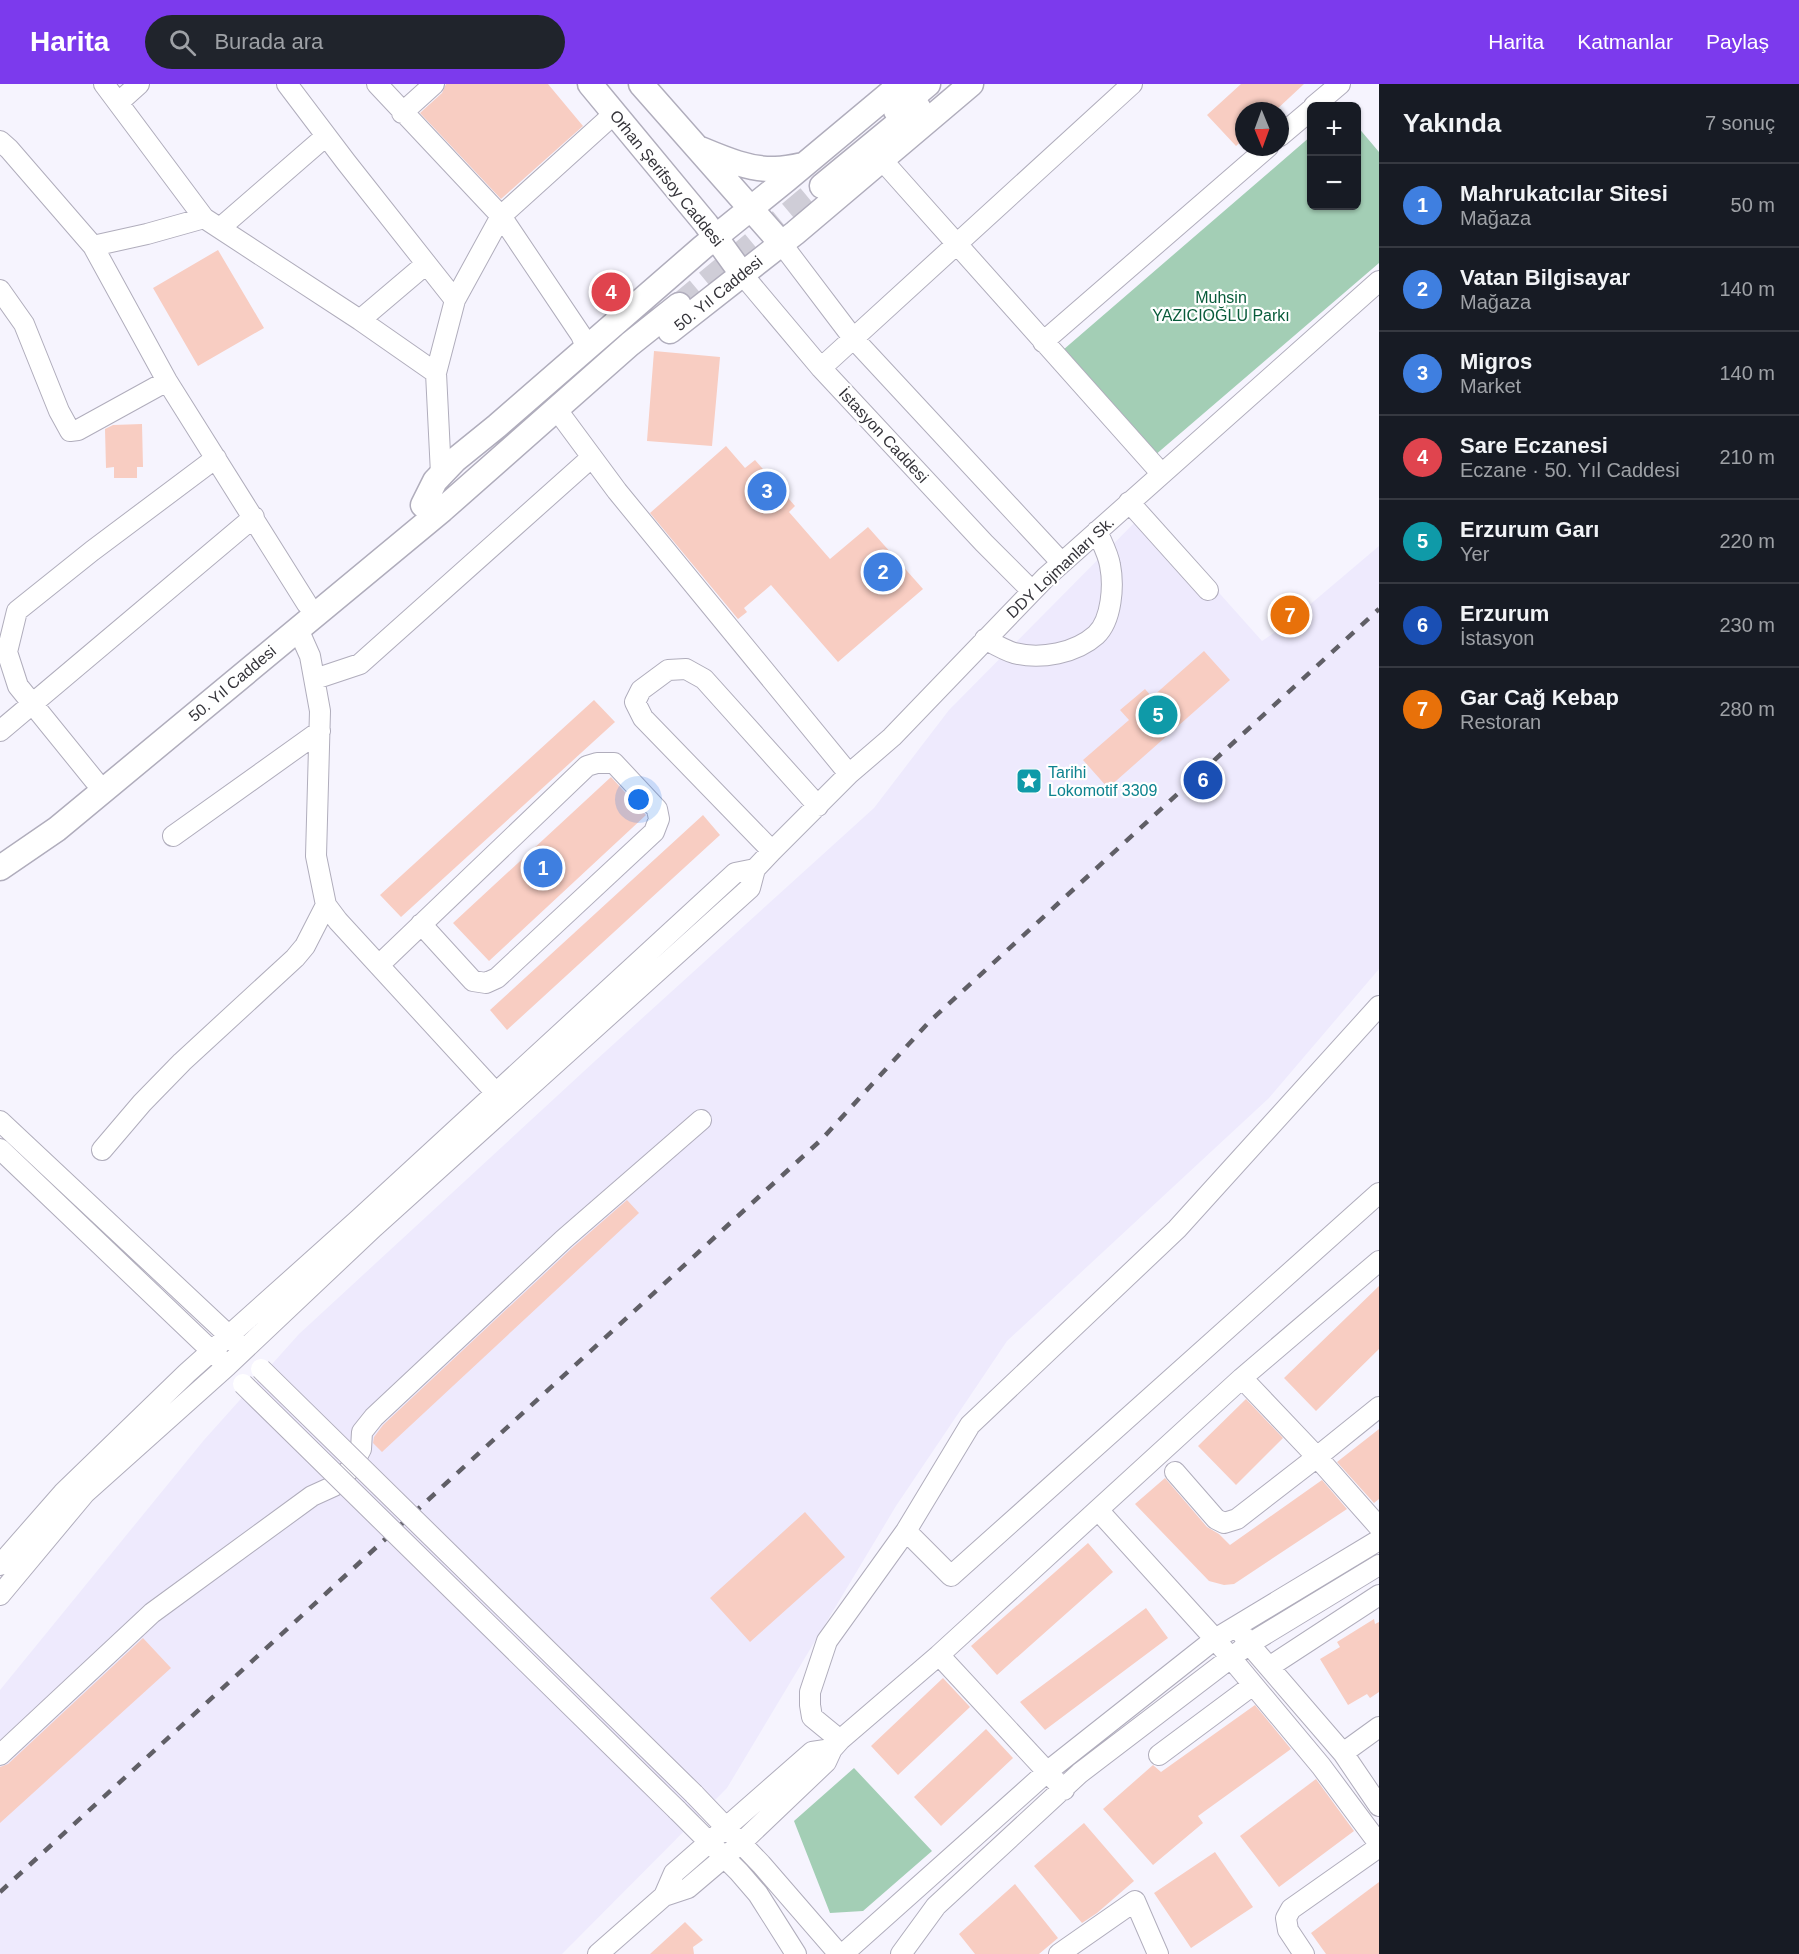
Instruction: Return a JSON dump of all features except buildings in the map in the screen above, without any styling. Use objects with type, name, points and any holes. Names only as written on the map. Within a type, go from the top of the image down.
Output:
[{"type":"main road","name":"Orhan Şerifsoy Caddesi","points":[[590,84],[715,237],[742,274]]},
{"type":"main road","name":"50. Yıl Caddesi","points":[[813,176],[901,84]]},
{"type":"main road","name":"50. Yıl Caddesi","points":[[813,176],[928,84]]},
{"type":"main road","name":"50. Yıl Caddesi","points":[[423,505],[435,480],[455,460],[715,237],[750,209],[813,176],[946,84]]},
{"type":"main road","name":"50. Yıl Caddesi","points":[[460,494],[472,490],[490,478],[781,243],[971,84]]},
{"type":"main road","points":[[644,85],[695,147],[781,243]]},
{"type":"main road","points":[[695,147],[731,161],[762,169],[813,176]]},
{"type":"main road","name":"50. Yıl Caddesi","points":[[0,855],[50,819],[423,505],[675,300],[630,344],[460,494],[57,829],[0,868]]},
{"type":"street","points":[[104,84],[212,223],[436,373]]},
{"type":"street","points":[[119,102],[140,84]]},
{"type":"street","points":[[287,84],[455,300]]},
{"type":"street","points":[[377,84],[501,216],[581,334],[587,349]]},
{"type":"street","points":[[402,113],[434,84]]},
{"type":"street","points":[[821,368],[1132,84]]},
{"type":"street","points":[[1320,102],[1340,84]]},
{"type":"street","points":[[441,474],[436,373],[455,300],[501,216],[615,113]]},
{"type":"street","points":[[1289,128],[1307,113]]},
{"type":"street","points":[[93,246],[212,223],[326,136]]},
{"type":"street","points":[[3,149],[93,246],[167,381],[308,604]]},
{"type":"street","points":[[1043,342],[1258,156]]},
{"type":"street","points":[[882,160],[1161,474]]},
{"type":"street","points":[[781,243],[853,338],[1061,562]]},
{"type":"street","points":[[360,320],[426,264]]},
{"type":"street","name":"İstasyon Caddesi","points":[[742,274],[821,368],[984,543],[1032,591]]},
{"type":"street","name":"DDY Lojmanları Sk.","points":[[755,868],[849,774],[892,737],[1061,562],[1379,281]]},
{"type":"street","points":[[0,290],[24,324],[59,411],[70,431],[78,430],[167,381]]},
{"type":"street","points":[[563,418],[617,491],[849,774]]},
{"type":"street","points":[[315,679],[360,664],[592,457]]},
{"type":"street","points":[[95,781],[18,686],[7,652],[17,611],[92,551],[216,458]]},
{"type":"street","points":[[1129,502],[1208,590]]},
{"type":"street","points":[[0,731],[254,517]]},
{"type":"street","points":[[985,639],[1015,653],[1048,656],[1076,647],[1098,634],[1109,614],[1112,585],[1110,564],[1097,531]]},
{"type":"street","points":[[298,629],[310,656],[320,711],[316,856],[326,905],[338,921],[496,1093]]},
{"type":"street","points":[[772,851],[644,718],[634,702],[641,690],[668,670],[686,669],[704,679],[818,806]]},
{"type":"street","points":[[173,836],[320,731]]},
{"type":"street","points":[[379,965],[421,924],[587,766],[597,763],[614,763],[657,808],[659,819],[654,832],[497,978],[486,983],[473,981],[421,924]]},
{"type":"street","points":[[0,1565],[63,1493],[187,1373],[735,873],[755,868],[750,888],[392,1211],[227,1366],[84,1493],[0,1594]]},
{"type":"street","points":[[102,1150],[142,1103],[182,1062],[295,958],[305,946],[326,905]]},
{"type":"street","points":[[836,1744],[812,1717],[810,1706],[810,1692],[827,1641],[906,1531],[970,1425],[1177,1228],[1379,1006]]},
{"type":"street","points":[[0,1755],[152,1613],[312,1496],[334,1486],[351,1468],[362,1449],[362,1432],[374,1417],[564,1239],[701,1120]]},
{"type":"street","points":[[0,1121],[244,1350],[261,1370],[694,1794],[841,1954],[1048,1771],[1215,1639],[1379,1540]]},
{"type":"street","points":[[0,1149],[212,1351],[725,1857],[758,1894],[796,1954]]},
{"type":"street","points":[[906,1531],[951,1576],[1379,1193]]},
{"type":"street","points":[[598,1954],[664,1896],[688,1888],[741,1843],[826,1762],[836,1744],[939,1655],[1242,1378],[1379,1261]]},
{"type":"street","points":[[1242,1378],[1379,1527]]},
{"type":"street","points":[[1175,1472],[1216,1519],[1224,1523],[1237,1519],[1379,1407]]},
{"type":"street","points":[[1098,1510],[1231,1658],[1321,1766],[1379,1846],[1291,1909],[1286,1918],[1288,1930],[1304,1954]]},
{"type":"street","points":[[901,1954],[936,1906],[1080,1773],[1249,1644],[1379,1565]]},
{"type":"street","points":[[1269,1667],[1379,1595]]},
{"type":"street","points":[[1238,1625],[1249,1644],[1343,1753],[1379,1806]]},
{"type":"street","points":[[939,1655],[1064,1790]]},
{"type":"street","points":[[1159,1755],[1253,1685]]},
{"type":"street","points":[[1343,1753],[1379,1727]]},
{"type":"street","points":[[664,1896],[674,1873],[812,1752],[836,1744]]},
{"type":"street","points":[[1059,1954],[1135,1901],[1158,1954]]},
{"type":"shaded area","points":[[1146,511],[1262,641],[1287,624],[1379,546],[1379,969],[1269,1098],[1007,1341],[896,1506],[727,1788],[562,1954],[0,1954],[0,1690],[204,1440],[299,1334],[874,808],[949,710]]},
{"type":"green space","name":"Muhsin YAZICIOĞLU Parkı","points":[[1361,131],[1379,152],[1379,263],[1154,456],[1063,350],[1307,139],[1307,210],[1361,210]]},
{"type":"green space","points":[[854,1768],[932,1851],[863,1911],[830,1913],[794,1821]]},
{"type":"tunnel","points":[[679,305],[822,186]]},
{"type":"railway","points":[[0,1892],[822,1139],[929,1022],[1379,609]]},
{"type":"place","name":"Sare Eczanesi","points":[[611,292]]},
{"type":"place","name":"Migros","points":[[767,491]]},
{"type":"place","name":"Vatan Bilgisayar","points":[[883,572]]},
{"type":"place","name":"Gar Cağ Kebap","points":[[1290,615]]},
{"type":"place","name":"Erzurum Garı","points":[[1158,715]]},
{"type":"place","name":"Erzurum","points":[[1203,780]]},
{"type":"place","name":"Tarihi Lokomotif 3309","points":[[1029,781]]},
{"type":"place","name":"Mahrukatcılar Sitesi","points":[[543,868]]}]
